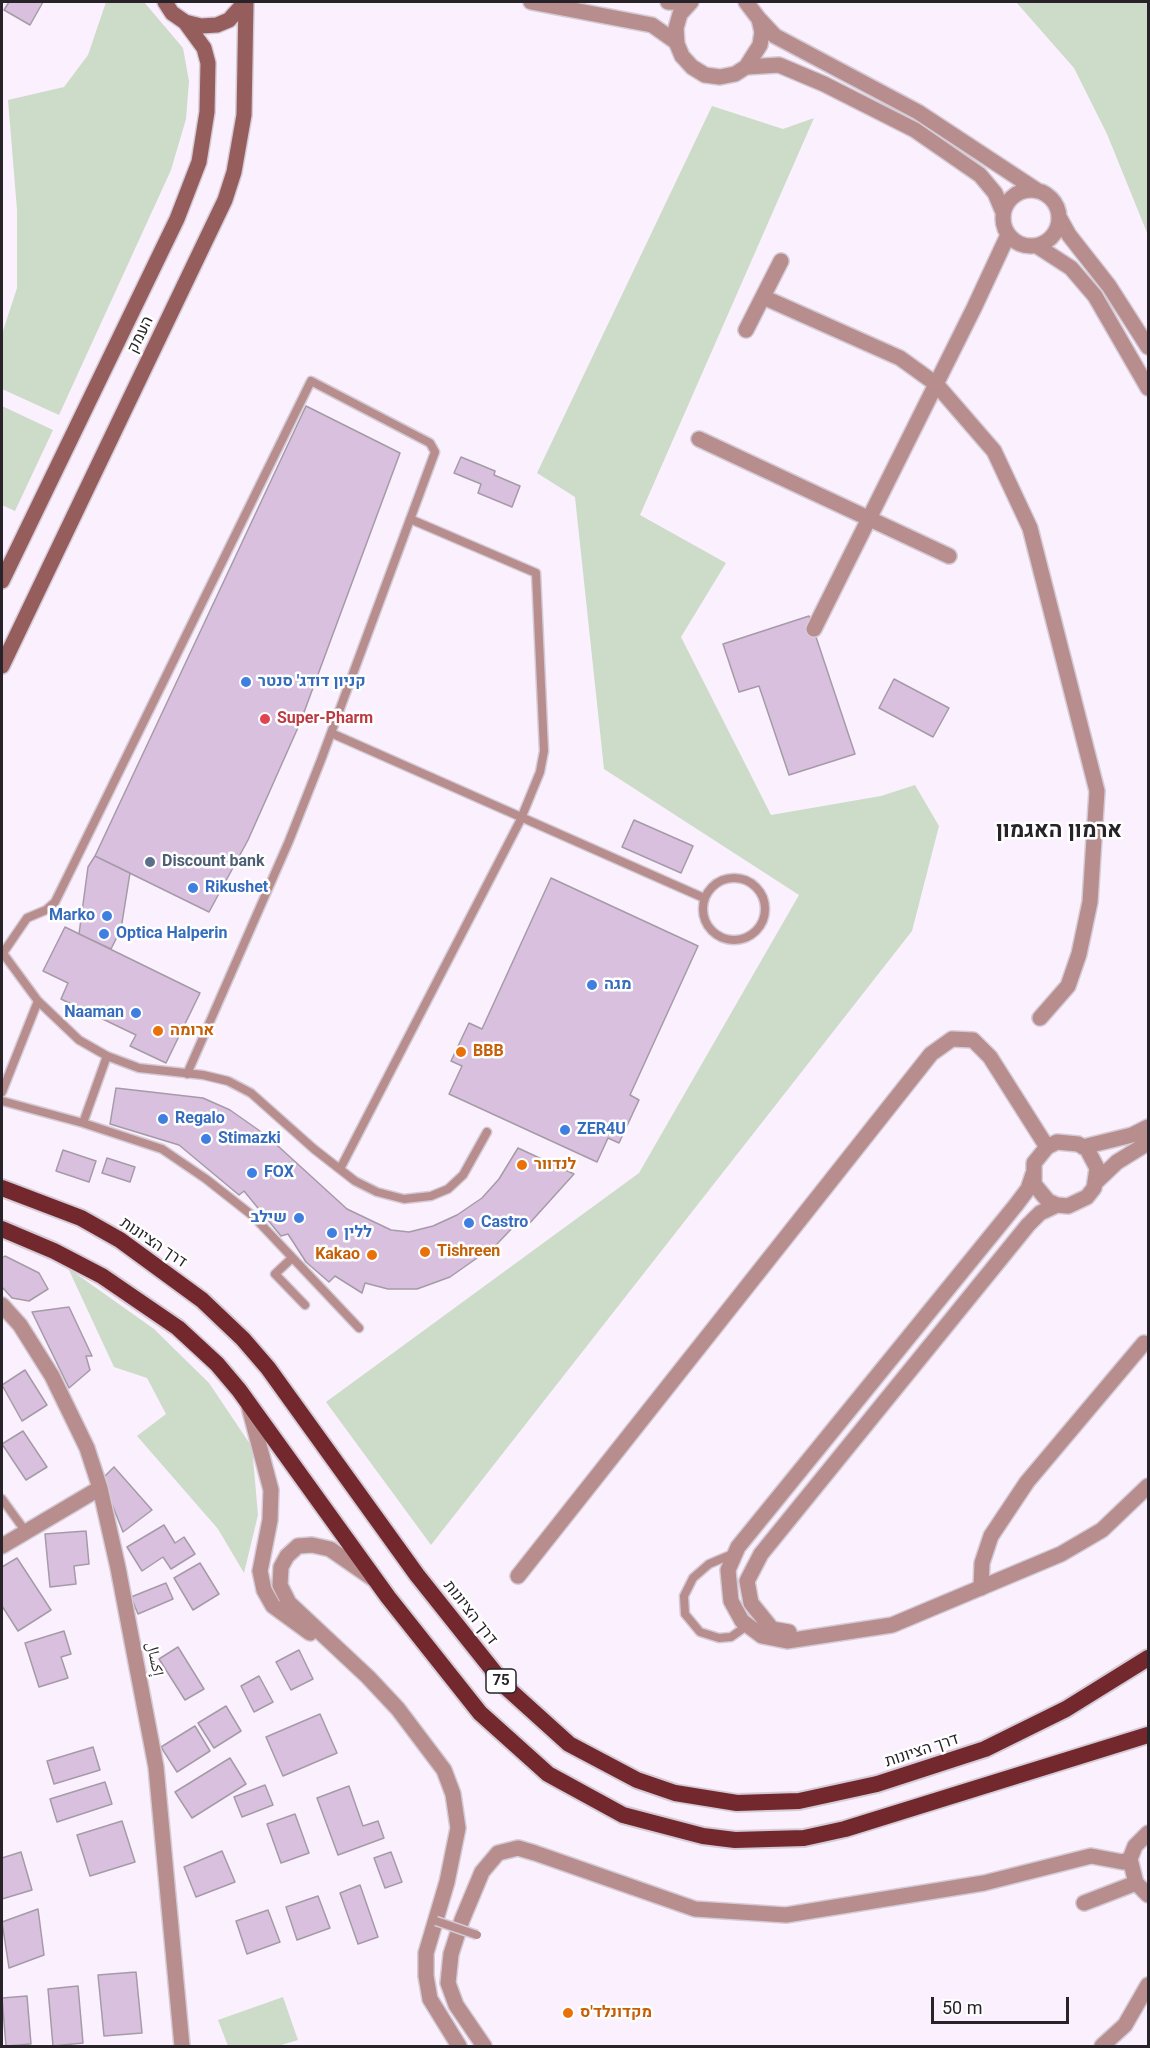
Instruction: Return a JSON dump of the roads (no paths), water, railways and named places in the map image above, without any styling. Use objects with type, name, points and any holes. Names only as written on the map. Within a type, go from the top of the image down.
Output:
[{"type":"highway","name":"דרך הציונות","points":[[2,1188],[81,1218],[120,1240],[202,1300],[243,1339],[268,1368],[417,1575],[507,1688],[569,1744],[637,1780],[675,1793],[737,1803],[799,1801],[837,1794],[877,1784],[985,1749],[1066,1709],[1149,1658]]},
{"type":"highway","name":"75","points":[[2,1229],[54,1251],[102,1276],[141,1301],[178,1329],[217,1364],[249,1403],[376,1580],[480,1713],[548,1774],[623,1815],[703,1836],[770,1840],[804,1838],[845,1830],[1149,1735]]},
{"type":"main road","name":"העמק","points":[[2,581],[177,219],[196,170],[207,112],[208,63],[204,48],[185,22],[172,12],[165,2]]},
{"type":"main road","name":"העמק","points":[[2,666],[225,200],[234,172],[244,115],[246,2]]},
{"type":"main road","points":[[185,22],[201,26],[217,25],[229,20],[246,2]]},
{"type":"street","points":[[531,2],[652,25],[676,42]]},
{"type":"street","points":[[668,2],[690,2]]},
{"type":"street","points":[[690,2],[680,14],[676,28],[676,42],[682,56],[692,67],[705,75],[720,77],[735,74],[746,67],[760,45],[752,7]]},
{"type":"street","points":[[752,7],[775,36],[918,112],[969,144],[1010,175],[1054,201],[1059,217],[1069,235],[1109,286],[1149,347]]},
{"type":"street","points":[[746,67],[779,65],[824,84],[915,130],[980,175],[995,192],[1003,212]]},
{"type":"street","points":[[1038,191],[1018,193],[1006,204],[1003,220],[1008,235],[1021,244],[1037,246],[1071,268],[1095,296],[1149,388]]},
{"type":"street","points":[[1037,246],[1056,232],[1059,217]]},
{"type":"street","points":[[814,629],[1008,235]]},
{"type":"street","points":[[746,330],[781,261]]},
{"type":"street","points":[[763,297],[900,358],[936,384],[994,451],[1030,528],[1097,791],[1090,902],[1079,954],[1068,986],[1040,1018]]},
{"type":"street","points":[[699,439],[949,556]]},
{"type":"street","points":[[518,1576],[931,1054],[952,1039],[973,1040],[990,1057],[1047,1147]]},
{"type":"street","points":[[1083,1147],[1132,1135],[1149,1126]]},
{"type":"street","points":[[1095,1184],[1097,1168],[1093,1158],[1083,1147],[1067,1141],[1047,1147],[1034,1163],[1028,1189],[1022,1197],[736,1553],[728,1570],[731,1601],[742,1620],[762,1636],[787,1641],[892,1624],[1060,1554],[1102,1530],[1148,1486]]},
{"type":"street","points":[[813,1635],[772,1629],[751,1603],[747,1581],[761,1554],[1028,1225],[1040,1214],[1058,1205],[1078,1203],[1087,1197],[1095,1184],[1117,1162],[1149,1143]]},
{"type":"street","points":[[1033,1174],[1040,1193],[1058,1205]]},
{"type":"street","name":"إكسال","points":[[2,1305],[20,1325],[52,1376],[87,1448],[99,1488],[118,1568],[156,1767],[182,2046]]},
{"type":"street","points":[[981,1588],[982,1563],[991,1536],[1027,1482],[1144,1343]]},
{"type":"street","points":[[249,1403],[271,1490],[270,1520],[260,1571],[264,1590],[273,1606],[288,1619],[346,1655]]},
{"type":"street","points":[[2,1546],[99,1488]]},
{"type":"street","points":[[376,1580],[330,1550],[312,1545],[298,1546],[287,1556],[281,1567],[280,1585],[289,1603],[346,1655],[398,1710],[444,1770],[453,1794],[458,1828],[447,1882],[426,1953],[426,1976],[430,1999],[459,2046]]},
{"type":"street","points":[[1149,1833],[1135,1846],[1130,1859],[1136,1883],[1149,1895]]},
{"type":"street","points":[[484,2046],[456,2005],[448,1983],[451,1954],[462,1920],[482,1872],[498,1853],[518,1848],[535,1852],[695,1909],[786,1915],[984,1883],[1091,1856],[1124,1862],[1130,1859]]},
{"type":"street","points":[[1084,1903],[1136,1883]]},
{"type":"street","points":[[1102,2046],[1125,2025],[1149,1985]]},
{"type":"lane","points":[[187,1074],[289,842],[435,452],[430,443],[311,381],[55,902],[46,910],[27,918],[2,953],[38,1001],[79,1040],[107,1056],[139,1068],[228,1081],[251,1093],[355,1181],[377,1192],[404,1199],[431,1196],[448,1189],[463,1175],[487,1132]]},
{"type":"lane","points":[[340,1169],[522,817],[540,772],[544,751],[536,573],[410,519]]},
{"type":"lane","points":[[331,733],[704,898]]},
{"type":"lane","points":[[723,880],[744,880],[759,891],[764,901],[762,922],[756,931],[741,940],[720,937],[711,931],[704,919],[704,898],[710,888],[723,880]]},
{"type":"lane","points":[[2,1092],[6,1069],[38,1001]]},
{"type":"lane","points":[[83,1123],[107,1056]]},
{"type":"lane","points":[[2,1101],[83,1123],[162,1149],[253,1216],[359,1328]]},
{"type":"lane","points":[[292,1258],[275,1274],[305,1305]]},
{"type":"lane","points":[[2,1499],[26,1532]]},
{"type":"lane","points":[[736,1553],[709,1564],[693,1578],[684,1596],[685,1614],[700,1632],[719,1638],[731,1636],[748,1625]]},
{"type":"lane","points":[[436,1921],[477,1935]]},
{"type":"place","name":"קניון דודג' סנטר","points":[[246,682]]},
{"type":"place","name":"Super-Pharm","points":[[265,719]]},
{"type":"place","name":"Discount bank","points":[[150,862]]},
{"type":"place","name":"Rikushet","points":[[193,888]]},
{"type":"place","name":"Marko","points":[[107,916]]},
{"type":"place","name":"Optica Halperin","points":[[104,934]]},
{"type":"place","name":"מגה","points":[[592,985]]},
{"type":"place","name":"Naaman","points":[[136,1013]]},
{"type":"place","name":"ארומה","points":[[158,1031]]},
{"type":"place","name":"BBB","points":[[461,1052]]},
{"type":"place","name":"Regalo","points":[[163,1119]]},
{"type":"place","name":"ZER4U","points":[[565,1130]]},
{"type":"place","name":"Stimazki","points":[[206,1139]]},
{"type":"place","name":"לנדוור","points":[[522,1165]]},
{"type":"place","name":"FOX","points":[[252,1173]]},
{"type":"place","name":"שילב","points":[[299,1218]]},
{"type":"place","name":"Castro","points":[[469,1223]]},
{"type":"place","name":"ללין","points":[[332,1233]]},
{"type":"place","name":"Tishreen","points":[[425,1252]]},
{"type":"place","name":"Kakao","points":[[372,1255]]},
{"type":"place","name":"מקדונלד'ס","points":[[568,2013]]},
{"type":"district","name":"ארמון האגמון","points":[[1059,831]]}]
